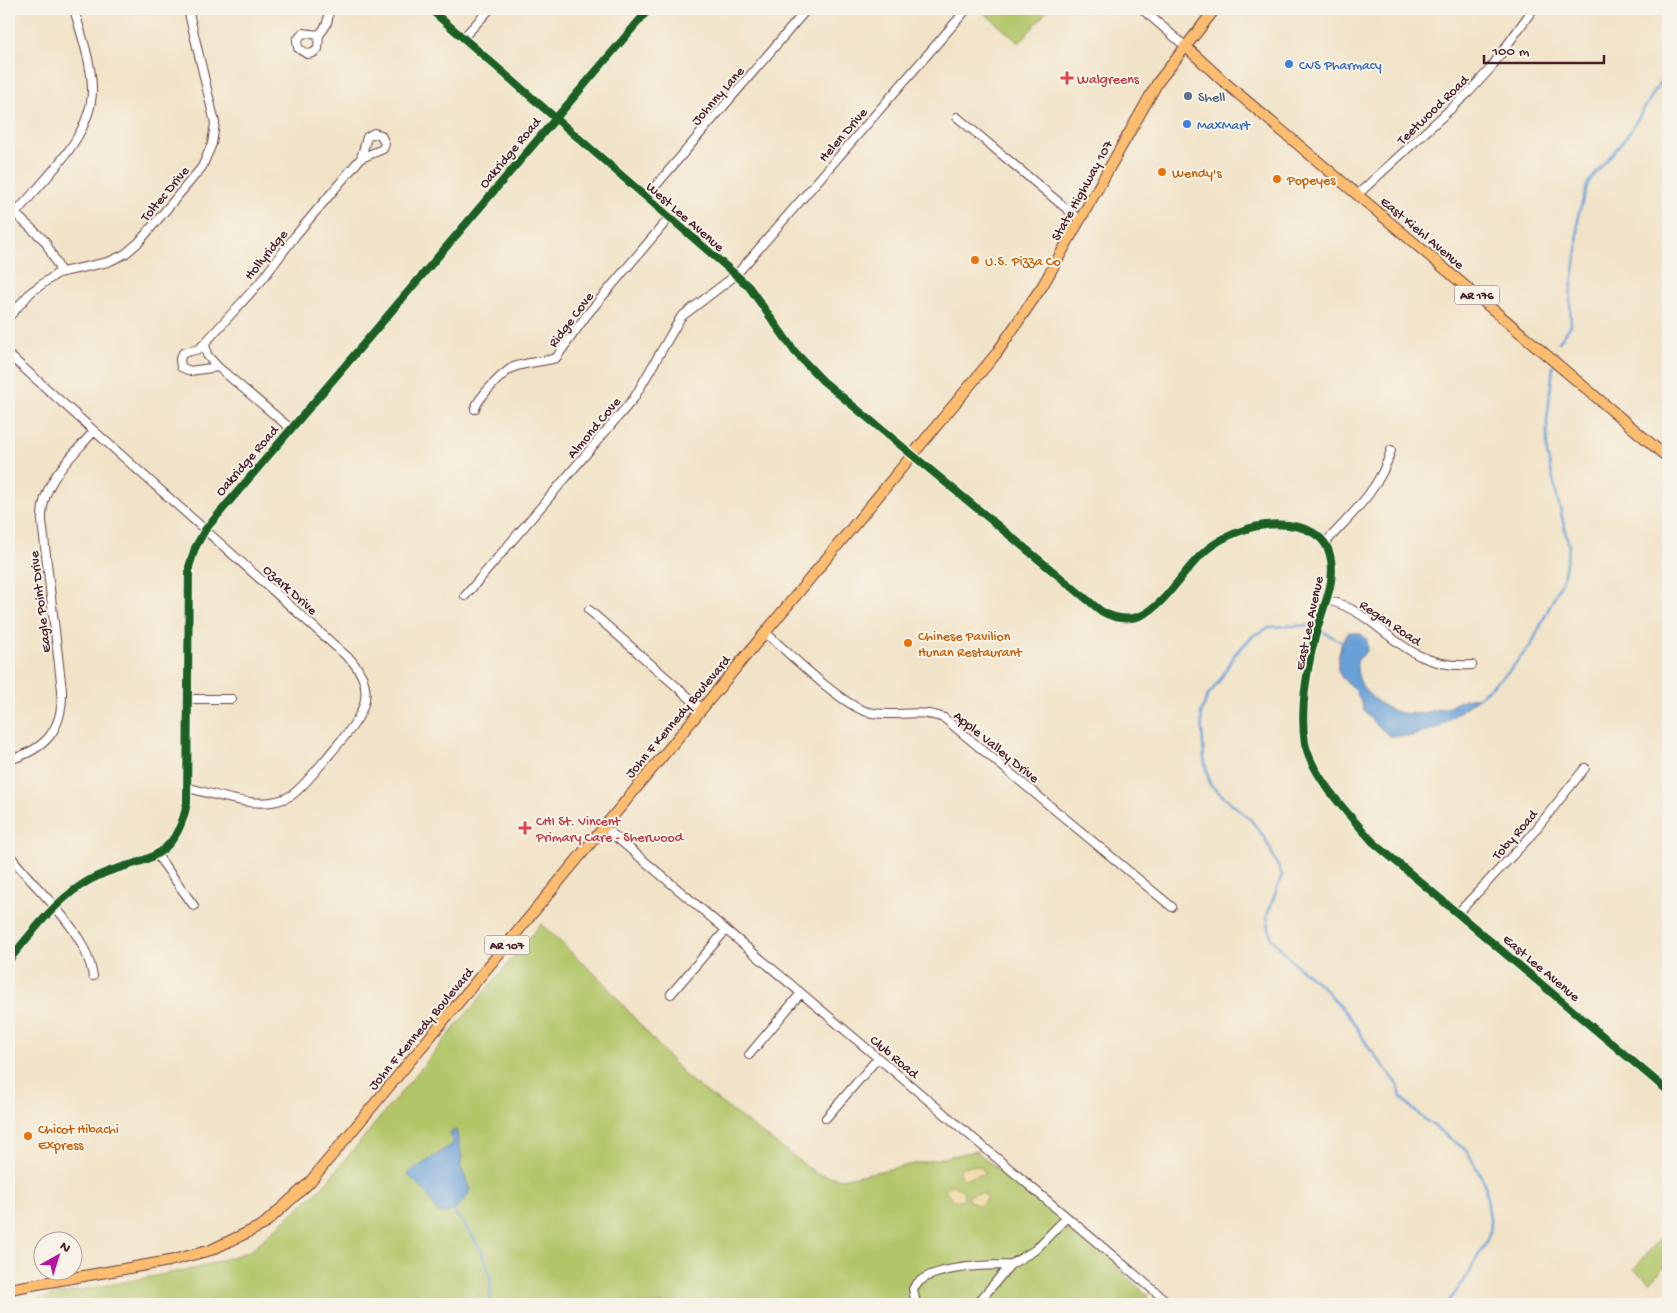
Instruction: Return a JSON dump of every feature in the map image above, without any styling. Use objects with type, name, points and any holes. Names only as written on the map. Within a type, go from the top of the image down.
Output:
[{"type":"main road","name":"State Highway 107","points":[[913,455],[1014,330],[1080,220],[1158,82],[1215,9]]},
{"type":"main road","name":"East Kiehl Avenue","points":[[1185,46],[1222,80],[1668,458]]},
{"type":"main road","name":"John F Kennedy Boulevard","points":[[9,1289],[194,1255],[229,1243],[263,1225],[309,1183],[764,632],[913,455]]},
{"type":"street","points":[[61,272],[45,241],[12,211],[80,135],[89,114],[92,79],[74,9]]},
{"type":"street","name":"Toltec Drive","points":[[9,317],[40,284],[61,272],[108,262],[125,254],[139,242],[192,181],[208,156],[215,131],[214,110],[188,9]]},
{"type":"street","points":[[319,35],[326,26],[328,9]]},
{"type":"street","name":"West Lee Avenue","points":[[430,9],[749,288],[806,365],[913,455]]},
{"type":"street","points":[[463,38],[490,9]]},
{"type":"street","name":"Oakridge Road","points":[[9,960],[55,907],[81,885],[100,875],[139,863],[157,855],[170,843],[182,822],[187,803],[188,788],[189,567],[194,548],[205,530],[648,9]]},
{"type":"street","name":"Johnny Lane","points":[[646,197],[807,9]]},
{"type":"street","name":"Helen Drive","points":[[736,276],[966,9]]},
{"type":"street","points":[[1142,9],[1185,46]]},
{"type":"street","name":"Teetwood Road","points":[[1357,195],[1469,92],[1490,69],[1533,9]]},
{"type":"street","points":[[957,117],[1080,220]]},
{"type":"street","name":"Hollyridge","points":[[206,343],[262,280],[295,236],[362,158]]},
{"type":"street","name":"Ridge Cove","points":[[475,409],[485,393],[510,370],[556,358],[586,316],[669,218]]},
{"type":"street","name":"Almond Cove","points":[[465,596],[634,398],[681,317],[736,276]]},
{"type":"street","points":[[206,343],[207,355],[218,367],[290,428]]},
{"type":"street","points":[[206,343],[196,350],[183,353],[180,359],[181,368],[190,371],[218,367]]},
{"type":"street","name":"Ozark Drive","points":[[9,356],[352,660],[361,674],[366,697],[359,719],[298,791],[274,804],[259,804],[188,788]]},
{"type":"street","name":"Eagle Point Drive","points":[[9,760],[26,755],[44,743],[56,728],[61,712],[62,690],[42,521],[43,503],[54,477],[94,431]]},
{"type":"street","points":[[913,455],[1102,611],[1118,619],[1135,619],[1148,613],[1208,549],[1221,540],[1248,528],[1271,524],[1301,527],[1325,543],[1378,483],[1391,450]]},
{"type":"street","name":"East Lee Avenue","points":[[1325,543],[1332,562],[1327,600],[1315,638],[1304,719],[1305,743],[1316,768],[1344,807],[1374,842],[1668,1091]]},
{"type":"street","name":"Regan Road","points":[[1327,600],[1350,609],[1403,647],[1426,660],[1451,665],[1472,665]]},
{"type":"street","points":[[588,610],[701,708]]},
{"type":"street","name":"Apple Valley Drive","points":[[764,632],[858,709],[886,715],[923,712],[944,718],[1172,907]]},
{"type":"street","points":[[188,699],[232,699]]},
{"type":"street","name":"Toby Road","points":[[1458,913],[1529,838],[1585,768]]},
{"type":"street","name":"Club Road","points":[[604,827],[1170,1304]]},
{"type":"street","points":[[9,854],[55,907],[86,949],[93,976]]},
{"type":"street","points":[[157,855],[194,906]]},
{"type":"street","points":[[672,994],[726,930]]},
{"type":"street","points":[[748,1055],[801,994]]},
{"type":"street","points":[[826,1118],[878,1058]]},
{"type":"street","points":[[977,1304],[1010,1265],[1035,1250],[1067,1217]]},
{"type":"street","points":[[916,1304],[914,1289],[919,1281],[926,1278],[959,1268],[1010,1265]]},
{"type":"green space","points":[[980,9],[1049,9],[1019,43]]},
{"type":"green space","points":[[541,924],[602,981],[686,1077],[817,1174],[842,1179],[976,1151],[1026,1193],[1067,1217],[1117,1259],[1119,1270],[1148,1296],[1142,1304],[9,1304],[197,1268],[250,1251],[324,1185]]},
{"type":"green space","points":[[1663,1235],[1668,1239],[1668,1262],[1650,1283],[1634,1269]]},
{"type":"sand","points":[[961,1167],[982,1167],[984,1174],[964,1179],[960,1176]]},
{"type":"sand","points":[[951,1185],[963,1190],[964,1197],[962,1201],[953,1200],[949,1197],[946,1188]]},
{"type":"sand","points":[[976,1193],[984,1194],[987,1198],[979,1206],[968,1200],[968,1196]]},
{"type":"water","points":[[1349,632],[1358,633],[1364,637],[1368,646],[1367,651],[1357,661],[1358,677],[1362,686],[1373,698],[1388,708],[1396,712],[1412,714],[1448,708],[1465,699],[1478,698],[1439,727],[1412,736],[1390,736],[1374,723],[1364,710],[1356,691],[1342,678],[1338,671],[1338,657],[1342,642]]},
{"type":"water","points":[[456,1130],[462,1158],[460,1165],[470,1190],[461,1205],[452,1211],[442,1213],[436,1211],[427,1194],[407,1174],[453,1144],[450,1132]]},
{"type":"waterway","points":[[1559,342],[1571,325],[1570,298],[1577,250],[1578,216],[1588,183],[1627,136],[1668,70]]},
{"type":"waterway","points":[[1478,698],[1509,671],[1531,645],[1563,579],[1569,547],[1547,454],[1547,421],[1553,366]]},
{"type":"waterway","points":[[1342,642],[1310,625],[1270,627],[1254,635],[1235,654],[1220,680],[1207,697],[1201,713],[1204,759],[1210,785],[1250,819],[1265,838],[1282,875],[1267,916],[1271,938],[1296,965],[1323,987],[1352,1020],[1369,1048],[1397,1083],[1401,1097],[1419,1115],[1467,1151],[1485,1183],[1491,1227],[1487,1240],[1464,1281],[1447,1304]]},
{"type":"waterway","points":[[454,1211],[475,1240],[487,1264],[490,1280],[490,1304]]},
{"type":"cycle path","points":[[430,9],[749,287],[795,352],[823,381],[1101,611],[1118,618],[1133,618],[1146,613],[1158,604],[1206,550],[1224,538],[1244,530],[1274,524],[1287,525],[1300,527],[1320,538],[1327,548],[1331,560],[1332,576],[1312,651],[1306,682],[1303,714],[1305,743],[1315,769],[1333,796],[1373,842],[1668,1091]]},
{"type":"cycle path","points":[[9,960],[42,920],[80,886],[97,876],[146,860],[171,842],[180,826],[187,803],[189,567],[195,548],[205,530],[649,9]]},
{"type":"place","name":"CVS Pharmacy","points":[[1289,64]]},
{"type":"place","name":"Walgreens","points":[[1067,78]]},
{"type":"place","name":"Shell","points":[[1188,96]]},
{"type":"place","name":"MaxMart","points":[[1187,124]]},
{"type":"place","name":"Wendy's","points":[[1162,172]]},
{"type":"place","name":"Popeyes","points":[[1277,179]]},
{"type":"place","name":"U.S. Pizza Co","points":[[975,260]]},
{"type":"place","name":"Chinese Pavilion Hunan Restaurant","points":[[908,643]]},
{"type":"place","name":"CHI St. Vincent Primary Care - Sherwood","points":[[525,828]]},
{"type":"place","name":"Chicot Hibachi Express","points":[[28,1136]]}]
